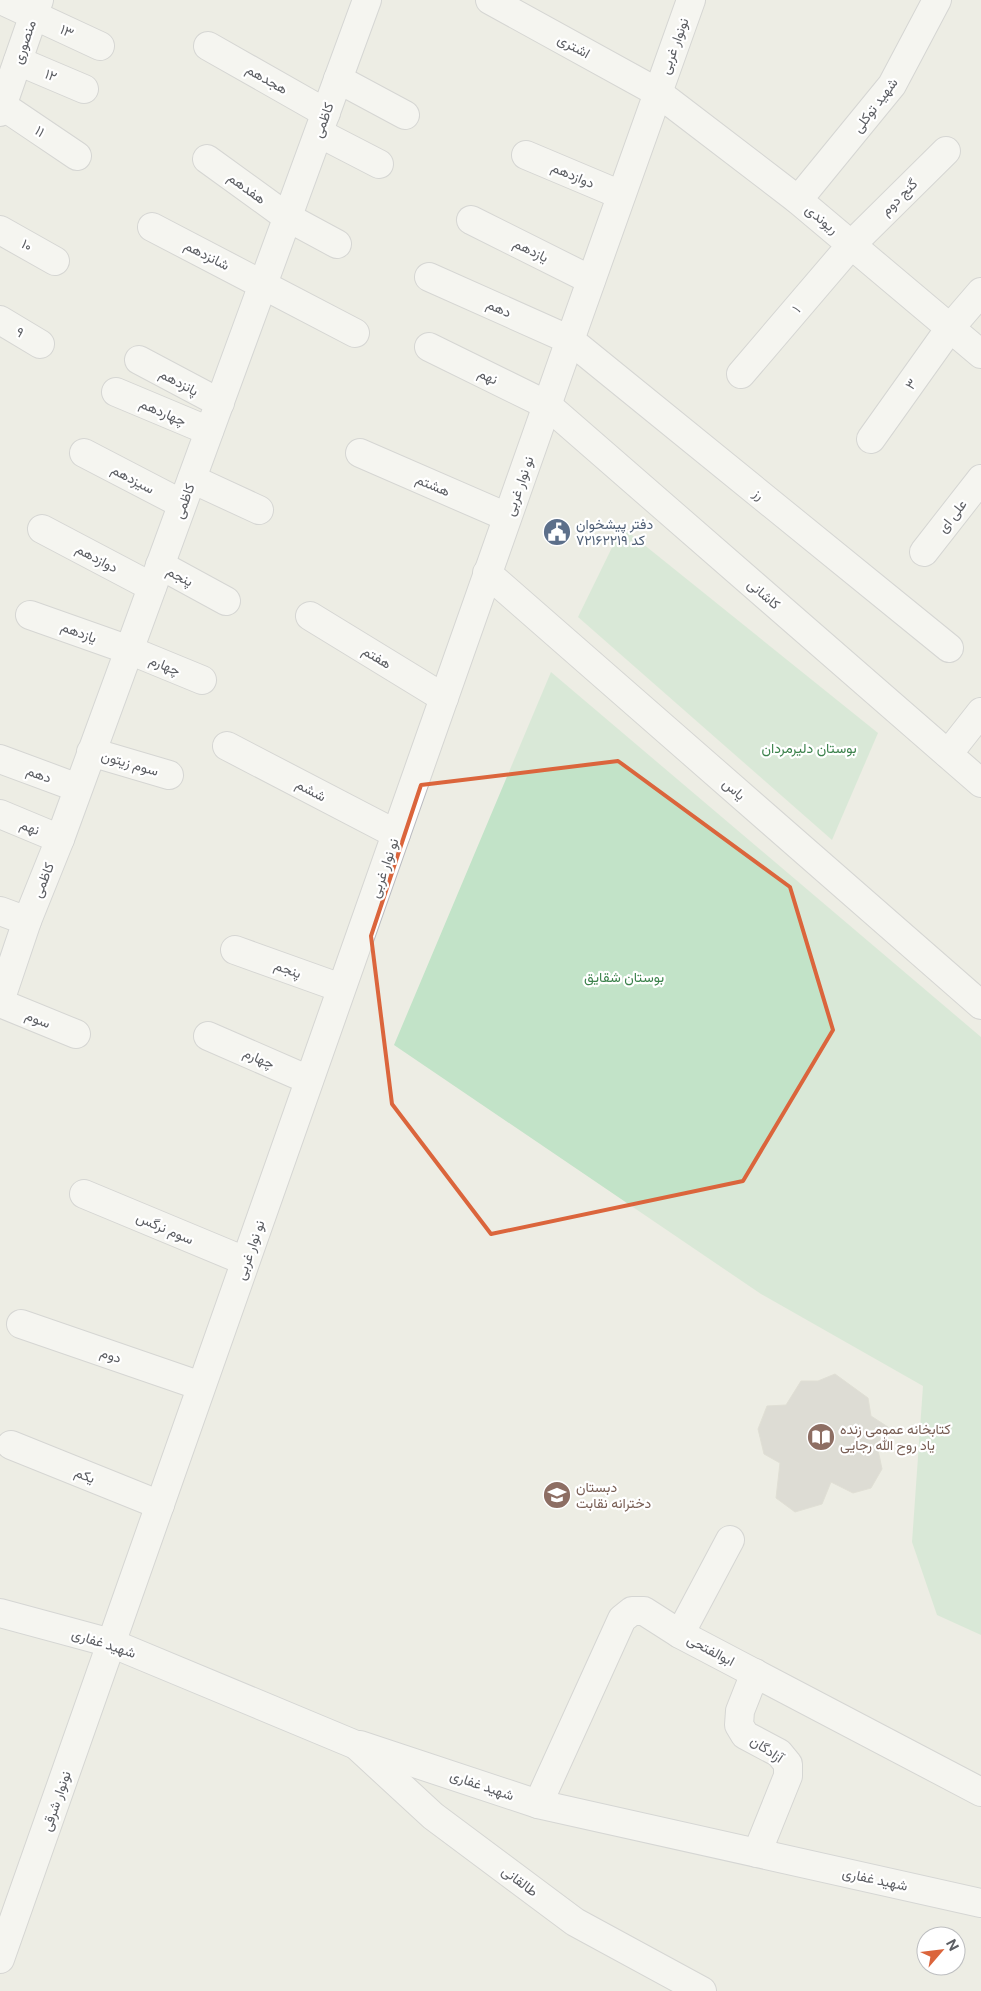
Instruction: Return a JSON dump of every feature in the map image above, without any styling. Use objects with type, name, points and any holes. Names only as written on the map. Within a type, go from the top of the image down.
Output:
[{"type":"street","name":"۱۳","points":[[1,0],[36,8],[100,46]]},
{"type":"street","name":"کاظمی","points":[[0,1002],[5,973],[60,839],[367,0]]},
{"type":"street","name":"اشتری","points":[[490,0],[657,92]]},
{"type":"street","name":"نونوار غربی","points":[[657,92],[691,0]]},
{"type":"street","name":"شهید توکلی","points":[[798,200],[892,85],[937,0]]},
{"type":"street","name":"منصوری","points":[[1,107],[36,8]]},
{"type":"street","name":"هجدهم","points":[[208,46],[322,123]]},
{"type":"street","name":"۱۲","points":[[18,61],[84,90]]},
{"type":"street","points":[[338,79],[405,115]]},
{"type":"street","name":"نو نوار غربی","points":[[111,1643],[657,92]]},
{"type":"street","name":"ریوندی","points":[[657,92],[798,200],[981,354]]},
{"type":"street","name":"۱۱","points":[[1,107],[77,156]]},
{"type":"street","points":[[322,123],[378,164]]},
{"type":"street","name":"گنج دوم","points":[[852,244],[946,150]]},
{"type":"street","name":"دوازدهم","points":[[526,155],[621,195]]},
{"type":"street","name":"هفدهم","points":[[207,159],[287,217]]},
{"type":"street","points":[[287,217],[337,244]]},
{"type":"street","name":"یازدهم","points":[[471,220],[591,280]]},
{"type":"street","name":"شانزدهم","points":[[152,227],[263,284]]},
{"type":"street","name":"۱۰","points":[[0,230],[54,261]]},
{"type":"street","name":"۱","points":[[740,374],[852,244]]},
{"type":"street","name":"دهم","points":[[429,277],[570,340]]},
{"type":"street","points":[[263,284],[355,334]]},
{"type":"street","name":"۳","points":[[871,440],[950,328],[981,292]]},
{"type":"street","name":"۹","points":[[0,320],[40,344]]},
{"type":"street","name":"رز","points":[[570,340],[949,648]]},
{"type":"street","name":"نهم","points":[[429,347],[546,405]]},
{"type":"street","name":"پانزدهم","points":[[139,360],[220,403]]},
{"type":"street","name":"چهاردهم","points":[[116,392],[209,431]]},
{"type":"street","name":"کاشانی","points":[[546,405],[981,783]]},
{"type":"street","name":"سیزدهم","points":[[84,453],[182,504]]},
{"type":"street","name":"هشتم","points":[[360,454],[508,518]]},
{"type":"street","points":[[192,479],[259,510]]},
{"type":"street","name":"علی ای","points":[[924,552],[981,479]]},
{"type":"street","name":"دوازدهم","points":[[42,529],[156,576]]},
{"type":"street","name":"یاس","points":[[488,573],[981,1005]]},
{"type":"street","name":"پنجم","points":[[156,576],[226,601]]},
{"type":"street","name":"یازدهم","points":[[30,615],[129,650]]},
{"type":"street","name":"هفتم","points":[[310,616],[444,698]]},
{"type":"street","name":"چهارم","points":[[129,650],[202,680]]},
{"type":"street","points":[[948,754],[981,712]]},
{"type":"street","name":"ششم","points":[[226,746],[396,834]]},
{"type":"street","name":"سوم زیتون","points":[[91,752],[169,775]]},
{"type":"street","name":"دهم","points":[[0,759],[78,788]]},
{"type":"street","name":"نهم","points":[[0,814],[60,839]]},
{"type":"street","points":[[0,911],[27,921]]},
{"type":"street","name":"پنجم","points":[[235,950],[342,988]]},
{"type":"street","name":"سوم","points":[[0,1002],[76,1034]]},
{"type":"street","name":"چهارم","points":[[208,1036],[309,1080]]},
{"type":"street","name":"سوم نرگس","points":[[84,1194],[245,1261]]},
{"type":"street","name":"دوم","points":[[22,1324],[202,1386]]},
{"type":"street","name":"یکم","points":[[11,1445],[160,1505]]},
{"type":"street","points":[[680,1634],[730,1540]]},
{"type":"street","name":"ابوالفتحی","points":[[538,1804],[622,1619],[632,1611],[644,1611],[680,1634],[981,1792]]},
{"type":"street","name":"شهید غفاری","points":[[0,1613],[111,1643],[356,1746],[360,1745],[538,1804],[981,1903]]},
{"type":"street","name":"نونوار شرقی","points":[[0,1959],[111,1643]]},
{"type":"street","name":"آزادگان","points":[[755,1673],[740,1711],[739,1725],[745,1734],[779,1754],[788,1764],[788,1776],[757,1853]]},
{"type":"street","name":"طالقانی","points":[[356,1746],[433,1816],[575,1922],[702,1991]]},
{"type":"highlighted area","points":[[618,761],[790,887],[833,1030],[743,1181],[491,1234],[392,1104],[371,936],[421,785]]},
{"type":"green space","name":"بوستان دلیرمردان","points":[[622,527],[878,733],[832,840],[578,617]]},
{"type":"green space","name":"بوستان شقایق","points":[[551,672],[981,1037],[981,1635],[937,1615],[912,1542],[923,1386],[761,1294],[394,1045]]},
{"type":"building","name":"کتابخانه عمومی زنده یاد روح الله رجایی","points":[[835,1374],[868,1398],[871,1416],[888,1427],[877,1445],[882,1469],[871,1488],[853,1493],[831,1482],[822,1504],[795,1512],[776,1498],[780,1463],[764,1454],[758,1429],[767,1406],[786,1405],[801,1381],[818,1381]]},
{"type":"place","name":"دفتر پیشخوان کد ۷۲۱۶۲۲۱۹","points":[[557,532]]},
{"type":"place","name":"کتابخانه عمومی زنده یاد روح الله رجایی","points":[[821,1437]]},
{"type":"place","name":"دبستان دخترانه نقابت","points":[[557,1495]]}]
